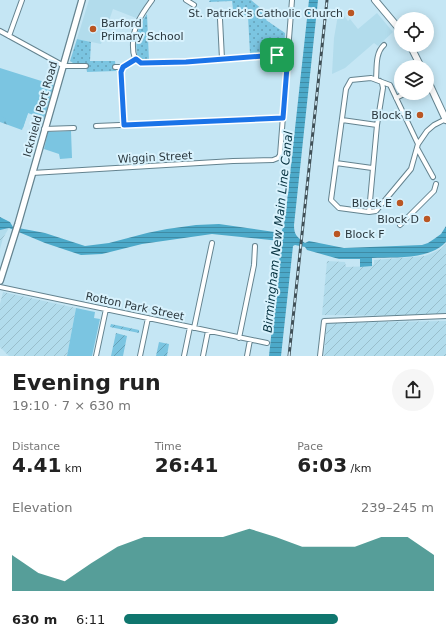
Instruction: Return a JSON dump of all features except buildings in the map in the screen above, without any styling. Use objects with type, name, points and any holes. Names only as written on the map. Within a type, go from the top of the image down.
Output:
[{"type":"main road","name":"Icknield Port Road","points":[[0,281],[18,224],[82,0]]},
{"type":"main road","points":[[375,0],[394,23]]},
{"type":"main road","points":[[434,94],[446,119]]},
{"type":"street","points":[[9,36],[22,0]]},
{"type":"street","points":[[152,0],[135,26],[133,38],[134,56],[141,63],[288,54]]},
{"type":"street","points":[[186,0],[194,5]]},
{"type":"street","points":[[96,126],[283,118],[292,0]]},
{"type":"street","points":[[220,19],[222,59]]},
{"type":"street","points":[[0,31],[64,66],[86,66]]},
{"type":"street","points":[[368,212],[377,125],[383,88],[382,83],[378,80],[377,55],[384,45]]},
{"type":"street","points":[[115,67],[123,67],[136,59]]},
{"type":"street","points":[[123,67],[121,72],[121,81],[124,125]]},
{"type":"street","points":[[394,94],[390,85],[378,80],[351,80],[346,89],[331,200],[339,208],[368,212],[376,211],[411,169],[417,146],[427,131],[434,125],[446,119]]},
{"type":"street","points":[[397,100],[432,177]]},
{"type":"street","name":"Wiggin Street","points":[[32,173],[273,160],[278,158],[280,155],[283,118]]},
{"type":"street","points":[[342,120],[377,125]]},
{"type":"street","points":[[44,129],[74,128]]},
{"type":"street","points":[[336,163],[372,168]]},
{"type":"street","points":[[400,225],[434,191],[436,184]]},
{"type":"street","points":[[184,356],[212,243]]},
{"type":"street","points":[[239,338],[254,266],[255,246]]},
{"type":"street","name":"Rotton Park Street","points":[[0,286],[267,344]]},
{"type":"street","points":[[96,356],[106,309]]},
{"type":"street","points":[[320,356],[324,321],[446,316]]},
{"type":"street","points":[[140,356],[148,318]]},
{"type":"street","points":[[203,356],[208,331]]},
{"type":"street","points":[[247,356],[250,340]]},
{"type":"shaded area","name":"Barford Primary School","points":[[89,0],[148,0],[136,18],[113,9],[101,44],[77,39]]},
{"type":"shaded area","points":[[309,0],[318,0],[294,225],[295,234],[305,243],[309,241],[344,248],[422,245],[428,243],[441,234],[446,226],[446,242],[439,248],[421,255],[372,258],[372,266],[360,267],[360,259],[339,259],[307,250],[305,247],[293,246],[281,356],[269,356],[281,244],[280,241],[212,234],[142,244],[102,254],[81,255],[45,243],[9,228],[0,230],[0,217],[10,222],[13,227],[45,233],[85,246],[109,243],[147,233],[196,225],[219,224],[281,233],[284,225],[288,193]]},
{"type":"shaded area","points":[[339,9],[348,21],[350,19],[358,29],[377,13],[393,32],[378,46],[374,43],[345,68],[332,74],[334,38]]},
{"type":"shaded area","points":[[9,228],[3,238],[0,249],[0,230]]},
{"type":"shaded area","points":[[446,244],[446,314],[424,316],[322,315],[327,261],[345,262],[346,267],[372,266],[374,264],[374,260],[425,256],[441,249]]},
{"type":"shaded area","points":[[3,292],[76,308],[67,356],[9,356],[0,347],[0,304]]},
{"type":"shaded area","points":[[446,321],[446,356],[324,356],[327,323]]},
{"type":"green space","points":[[210,0],[251,0],[269,15],[266,20],[285,33],[284,52],[250,54],[248,16],[237,16],[236,9],[233,9],[232,1],[209,2]]},
{"type":"green space","points":[[147,14],[149,61],[144,61],[137,55],[136,44],[139,28]]},
{"type":"green space","points":[[77,39],[91,42],[90,61],[115,61],[116,71],[87,72],[86,63],[73,63],[70,61]]},
{"type":"green space","points":[[0,68],[54,85],[44,119],[28,113],[23,128],[0,115]]},
{"type":"green space","points":[[0,109],[28,113],[22,130],[0,122]]},
{"type":"green space","points":[[71,131],[72,158],[60,159],[59,154],[44,149],[48,132]]},
{"type":"green space","points":[[76,308],[95,312],[94,318],[100,319],[92,356],[67,356]]},
{"type":"green space","points":[[111,324],[139,330],[139,333],[110,327]]},
{"type":"green space","points":[[116,333],[127,336],[123,356],[111,356]]},
{"type":"green space","points":[[159,342],[169,344],[167,356],[156,356]]},
{"type":"railway","points":[[289,356],[327,0]]},
{"type":"place","name":"St. Patrick's Catholic Church","points":[[351,13]]},
{"type":"place","name":"Barford Primary School","points":[[93,29]]},
{"type":"place","name":"Block B","points":[[420,115]]},
{"type":"place","name":"Block E","points":[[400,203]]},
{"type":"place","name":"Block D","points":[[427,219]]},
{"type":"place","name":"Block F","points":[[337,234]]},
{"type":"route","points":[[288,54],[283,118],[124,125],[121,72],[123,67],[136,59],[141,63],[186,62],[277,55],[288,54]]},
{"type":"water label","name":"Birmingham New Main Line Canal","points":[[278,232]]}]
